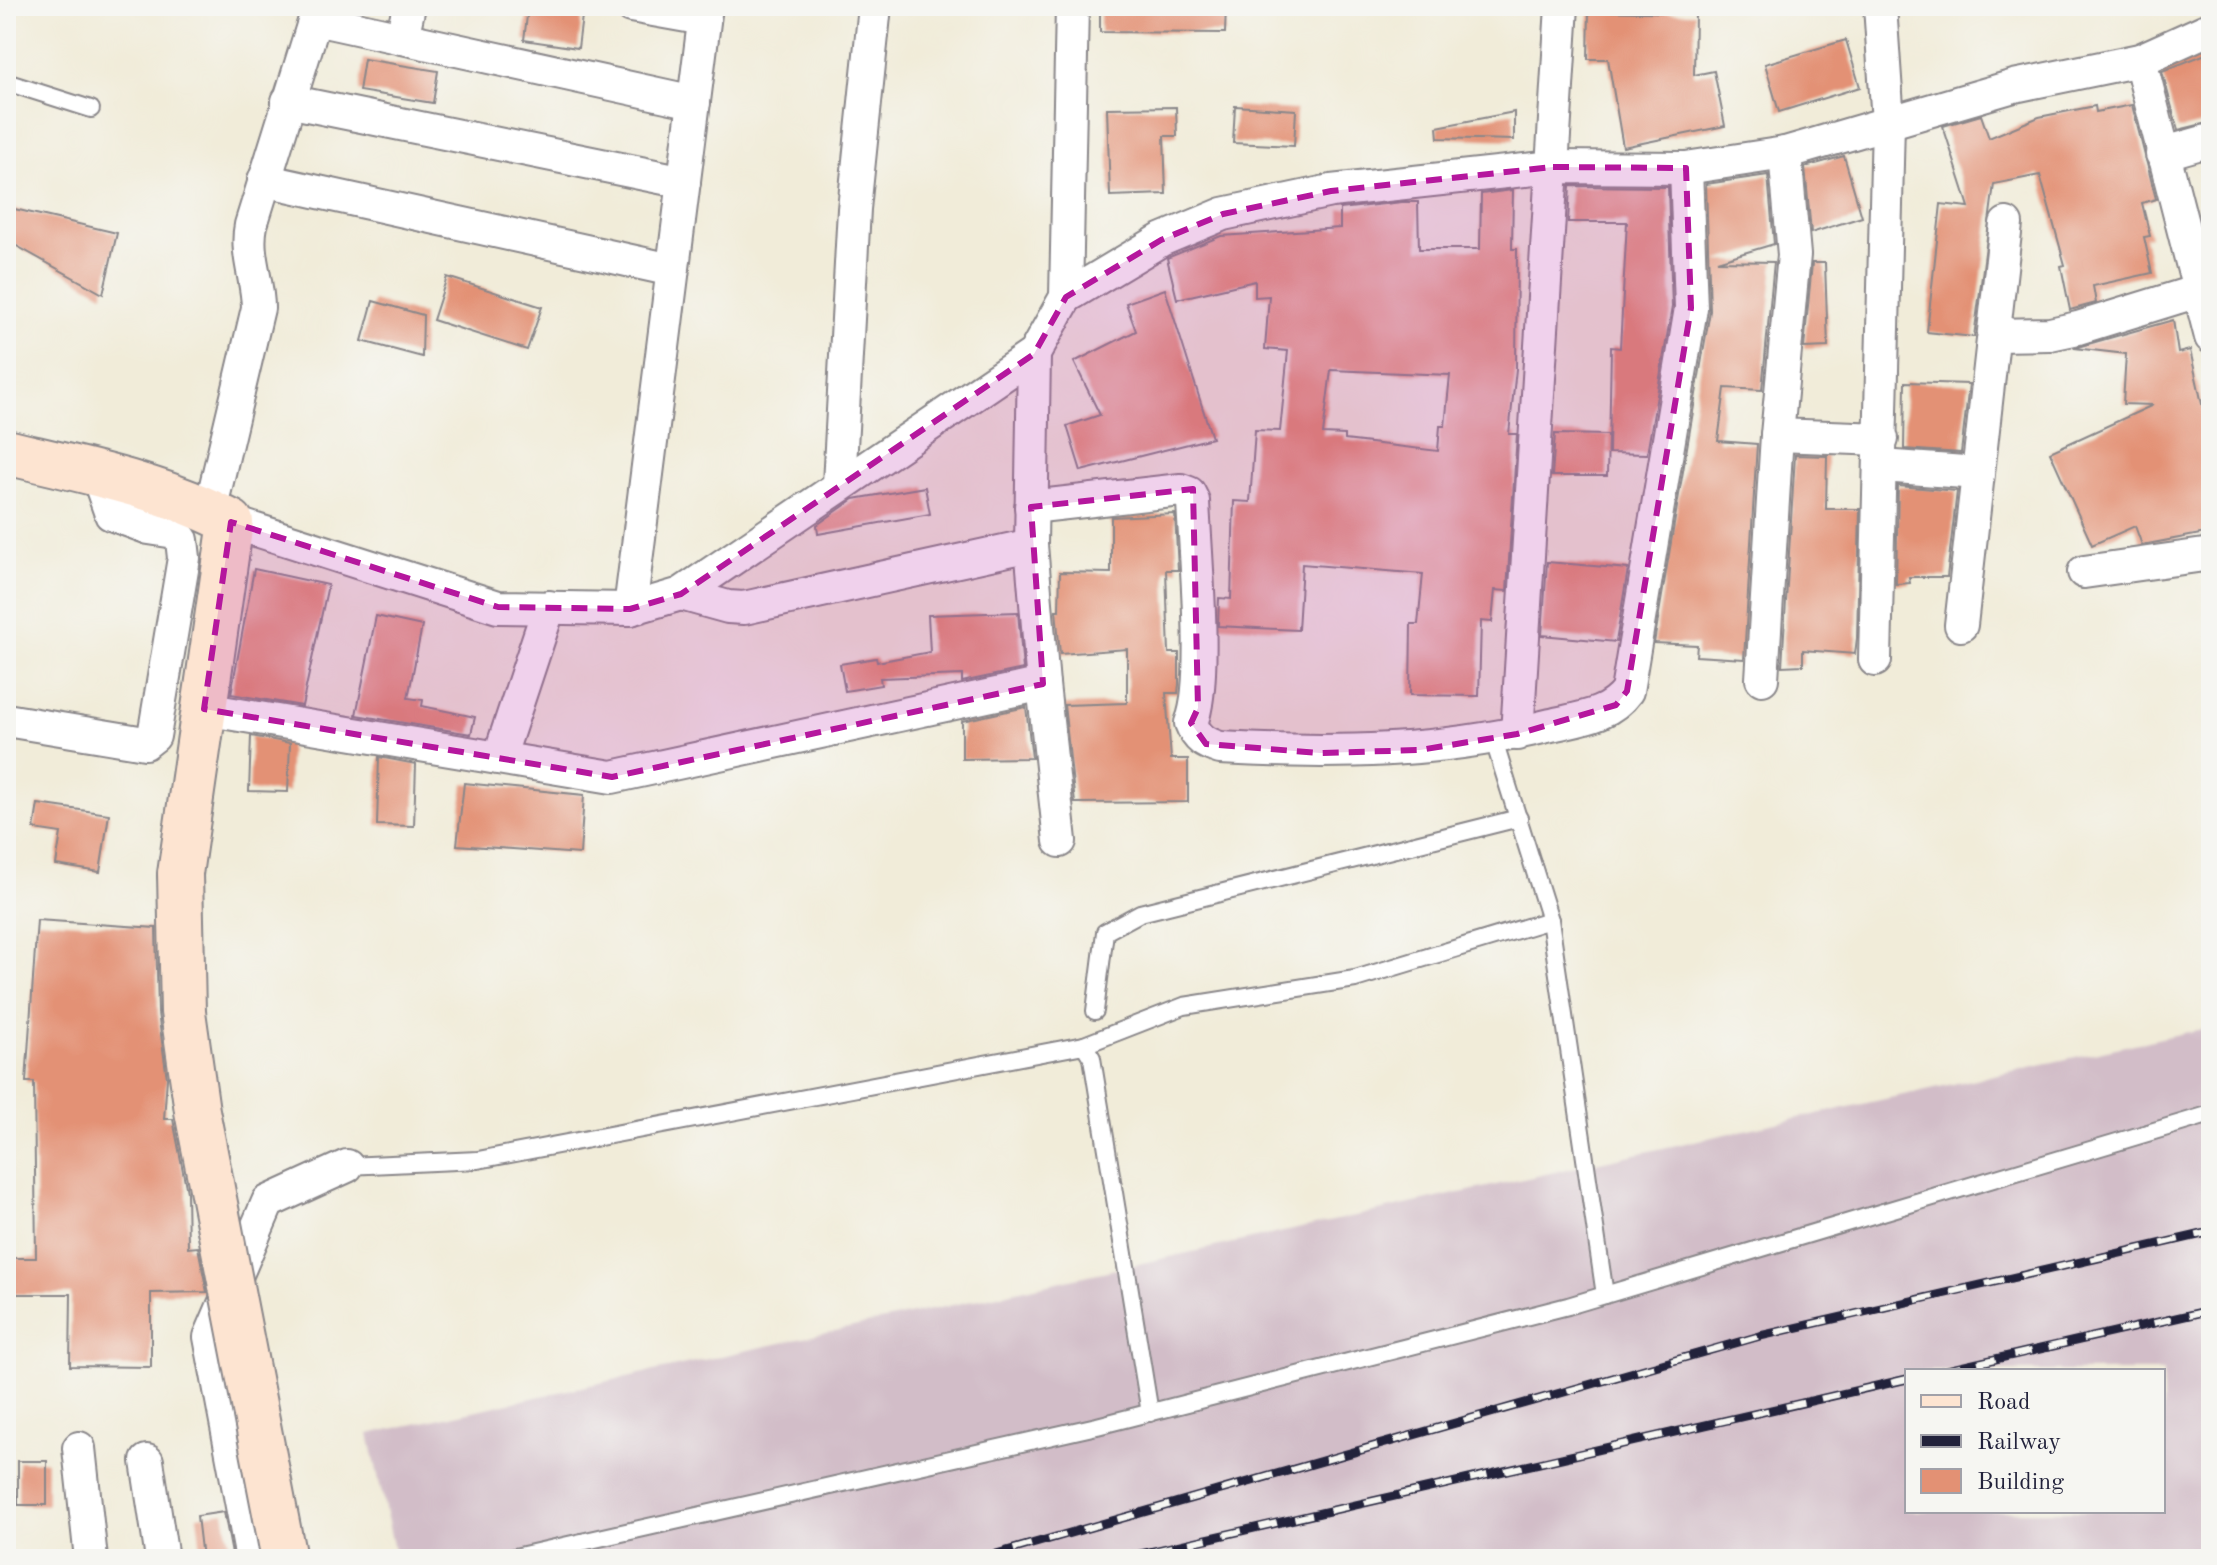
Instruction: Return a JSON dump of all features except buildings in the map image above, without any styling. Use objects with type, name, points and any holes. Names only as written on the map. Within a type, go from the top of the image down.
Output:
[{"type":"main road","points":[[6,452],[97,474],[221,517],[204,709],[180,874],[183,1012],[197,1111],[284,1559]]},
{"type":"street","points":[[402,38],[409,6]]},
{"type":"street","points":[[630,609],[705,12],[631,6]]},
{"type":"street","points":[[839,484],[854,209],[875,6]]},
{"type":"street","points":[[694,102],[402,38],[317,13],[248,238],[258,308],[221,517],[498,607],[630,609],[681,594],[1034,354],[1066,297],[1072,6]]},
{"type":"street","points":[[1505,736],[1553,167],[1562,6]]},
{"type":"street","points":[[1875,660],[1888,122],[1880,6]]},
{"type":"street","points":[[1066,297],[1161,240],[1223,214],[1331,191],[1553,167],[1686,168],[1785,153],[2014,86],[2140,60],[2211,28]]},
{"type":"street","points":[[2140,60],[2162,154],[2204,288],[2211,337]]},
{"type":"street","points":[[288,101],[684,182]]},
{"type":"street","points":[[2162,154],[2211,140]]},
{"type":"street","points":[[1762,679],[1777,435],[1794,255],[1785,153]]},
{"type":"street","points":[[1031,507],[1181,490],[1189,493],[1193,501],[1198,708],[1191,723],[1196,736],[1206,744],[1220,748],[1320,753],[1420,750],[1505,736],[1599,713],[1616,705],[1627,691],[1691,308],[1686,168]]},
{"type":"street","points":[[264,180],[672,270]]},
{"type":"street","points":[[1961,625],[2006,224]]},
{"type":"street","points":[[1994,335],[2050,334],[2078,328],[2204,288]]},
{"type":"street","points":[[1034,354],[1031,545],[1060,841]]},
{"type":"street","points":[[1777,435],[1882,452],[1978,473]]},
{"type":"street","points":[[6,720],[145,743],[154,736],[184,558],[182,540],[175,532],[149,528],[111,514],[97,474]]},
{"type":"street","points":[[681,594],[728,607],[744,608],[1031,545]]},
{"type":"street","points":[[2084,572],[2211,554]]},
{"type":"street","points":[[499,758],[549,607]]},
{"type":"street","points":[[204,709],[612,777],[1043,684]]},
{"type":"street","points":[[252,1559],[210,1337],[268,1202],[347,1166]]},
{"type":"street","points":[[79,1448],[91,1559]]},
{"type":"street","points":[[147,1461],[162,1559]]},
{"type":"lane","points":[[6,82],[91,109]]},
{"type":"lane","points":[[1505,736],[1519,818],[1550,920],[1605,1295]]},
{"type":"lane","points":[[1095,1011],[1105,932],[1140,913],[1519,818]]},
{"type":"lane","points":[[347,1166],[478,1160],[1084,1045],[1184,1006],[1355,979],[1550,920]]},
{"type":"lane","points":[[1084,1045],[1092,1058],[1150,1413]]},
{"type":"lane","points":[[506,1559],[1150,1413],[1605,1295],[2211,1114]]},
{"type":"highlighted area","points":[[1553,167],[1686,168],[1691,308],[1627,691],[1616,705],[1517,734],[1420,750],[1320,753],[1206,744],[1191,723],[1198,708],[1193,489],[1031,507],[1043,684],[612,777],[204,709],[231,522],[498,607],[630,609],[681,594],[1034,354],[1066,297],[1161,240],[1223,214],[1331,191]]},
{"type":"shaded area","points":[[2211,1027],[2211,1559],[396,1559],[369,1434]]},
{"type":"railway","points":[[979,1559],[1760,1336],[2211,1232]]},
{"type":"railway","points":[[1952,1369],[2211,1310]]},
{"type":"railway","points":[[1119,1559],[1905,1379]]}]
